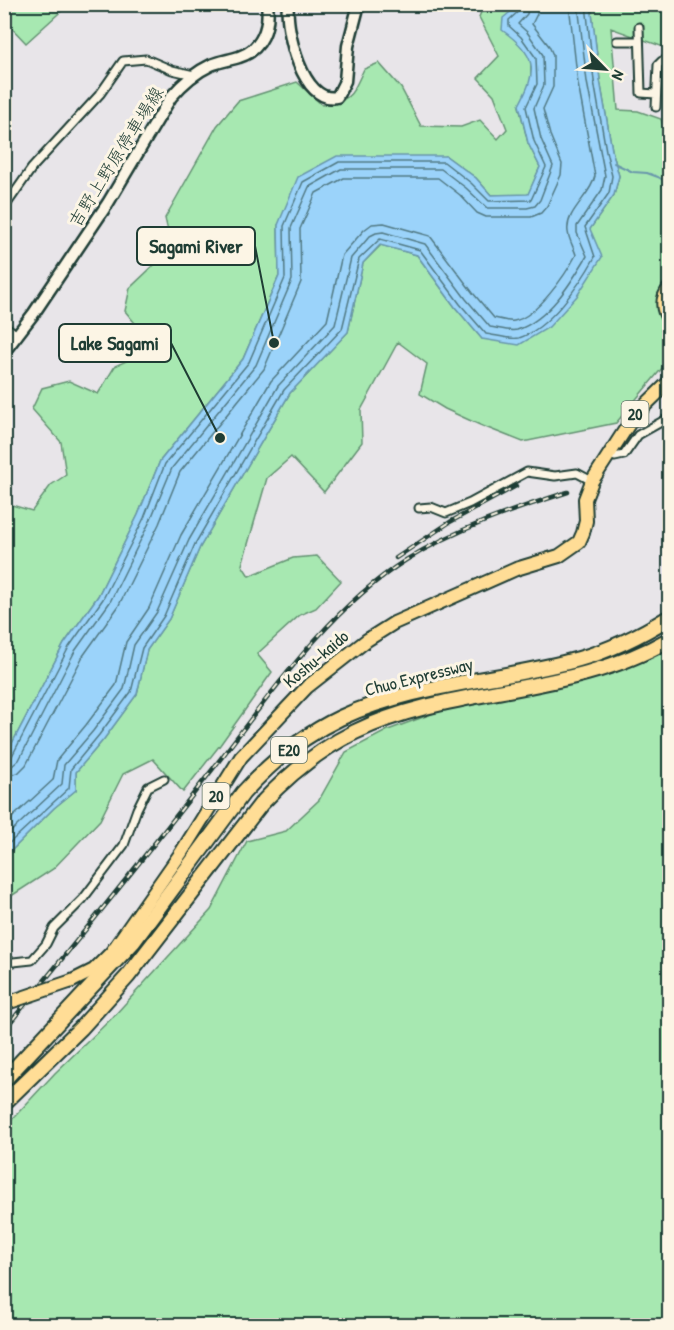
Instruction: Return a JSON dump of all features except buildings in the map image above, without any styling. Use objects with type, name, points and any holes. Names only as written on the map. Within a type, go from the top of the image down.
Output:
[{"type":"highway","points":[[669,286],[665,293],[663,307],[669,321]]},
{"type":"highway","name":"Koshu-kaido","points":[[4,1004],[72,981],[94,970],[111,952],[181,853],[241,757],[307,687],[367,640],[394,623],[496,578],[559,556],[579,542],[586,521],[585,499],[592,481],[634,416],[669,381]]},
{"type":"highway","name":"Chuo Expressway","points":[[4,1080],[133,942],[243,793],[261,774],[299,742],[340,718],[383,702],[580,658],[624,642],[669,617]]},
{"type":"highway","name":"Chuo Expressway","points":[[4,1102],[104,1004],[178,913],[261,804],[301,765],[334,743],[374,724],[415,711],[559,681],[622,661],[669,639]]},
{"type":"main road","name":"吉野上野原停車場線","points":[[4,352],[18,336],[108,203],[171,97],[194,75],[212,65],[241,57],[254,50],[267,26],[267,4]]},
{"type":"main road","points":[[288,4],[288,25],[300,65],[315,90],[321,96],[330,99],[337,97],[345,81],[348,46],[359,4]]},
{"type":"street","points":[[639,27],[641,93],[656,94]]},
{"type":"street","points":[[617,41],[639,41]]},
{"type":"street","points":[[4,208],[32,168],[100,94],[123,61],[146,59],[172,70],[194,75]]},
{"type":"street","points":[[656,107],[658,65],[662,61],[669,62]]},
{"type":"street","points":[[4,326],[18,336]]},
{"type":"street","points":[[609,455],[624,456],[638,435],[669,417]]},
{"type":"street","points":[[418,508],[431,507],[446,513],[470,504],[527,472],[555,476],[577,473],[592,481]]},
{"type":"street","points":[[4,963],[32,960],[46,944],[54,928],[83,899],[124,845],[148,787],[164,779]]},
{"type":"green space","points":[[4,5],[68,5],[26,43],[5,21]]},
{"type":"green space","points":[[484,5],[515,5],[517,40],[531,59],[531,82],[519,106],[528,143],[540,167],[528,195],[491,195],[476,178],[446,156],[278,225],[279,276],[243,359],[160,461],[138,515],[98,596],[64,644],[5,757],[5,503],[32,511],[51,485],[66,475],[61,442],[32,409],[42,388],[69,381],[98,394],[115,366],[133,358],[144,334],[125,311],[130,288],[172,248],[165,218],[217,126],[238,101],[297,82],[322,105],[332,103],[345,99],[353,91],[364,69],[379,63],[401,88],[421,126],[461,127],[480,120],[498,139],[507,129],[494,95],[478,78],[499,56],[479,17]]},
{"type":"green space","points":[[591,5],[669,5],[669,49],[611,28],[618,110],[638,111],[661,119],[669,145],[670,311],[661,330],[669,347],[669,360],[616,423],[523,442],[445,409],[420,394],[427,364],[398,342],[361,410],[362,442],[324,492],[291,457],[267,478],[242,565],[249,576],[293,558],[317,556],[341,581],[316,608],[300,615],[257,654],[272,672],[183,792],[153,759],[123,774],[100,820],[53,869],[5,900],[5,857],[54,808],[76,790],[76,772],[137,694],[147,650],[169,619],[200,547],[290,393],[348,332],[363,263],[381,245],[417,255],[482,339],[590,229],[614,195],[619,176],[612,150],[600,80]]},
{"type":"green space","points":[[669,646],[669,1325],[5,1325],[4,1128],[55,1073],[113,1017],[211,910],[247,841],[286,831],[319,800],[346,752],[388,730],[445,709],[592,679]]},
{"type":"water","points":[[515,5],[591,5],[600,80],[612,150],[619,176],[614,195],[590,229],[602,257],[577,296],[549,327],[519,345],[482,339],[417,255],[380,245],[363,263],[348,332],[290,393],[200,547],[169,619],[147,650],[137,694],[76,772],[76,790],[54,808],[5,857],[5,757],[64,644],[98,596],[138,515],[160,461],[243,359],[279,276],[278,225],[298,177],[337,156],[446,156],[476,178],[491,195],[528,194],[540,167],[528,143],[519,105],[529,82],[531,64],[522,47],[502,30],[503,18],[516,7]]},
{"type":"waterway","points":[[614,163],[633,172],[658,177],[670,184]]},
{"type":"railway","points":[[396,558],[450,522],[516,486]]},
{"type":"railway","points":[[4,1030],[80,937],[273,690],[322,632],[348,606],[376,581],[425,549],[485,521],[568,492]]},
{"type":"place","name":"Sagami River","points":[[274,343]]},
{"type":"place","name":"Lake Sagami","points":[[220,438]]}]
